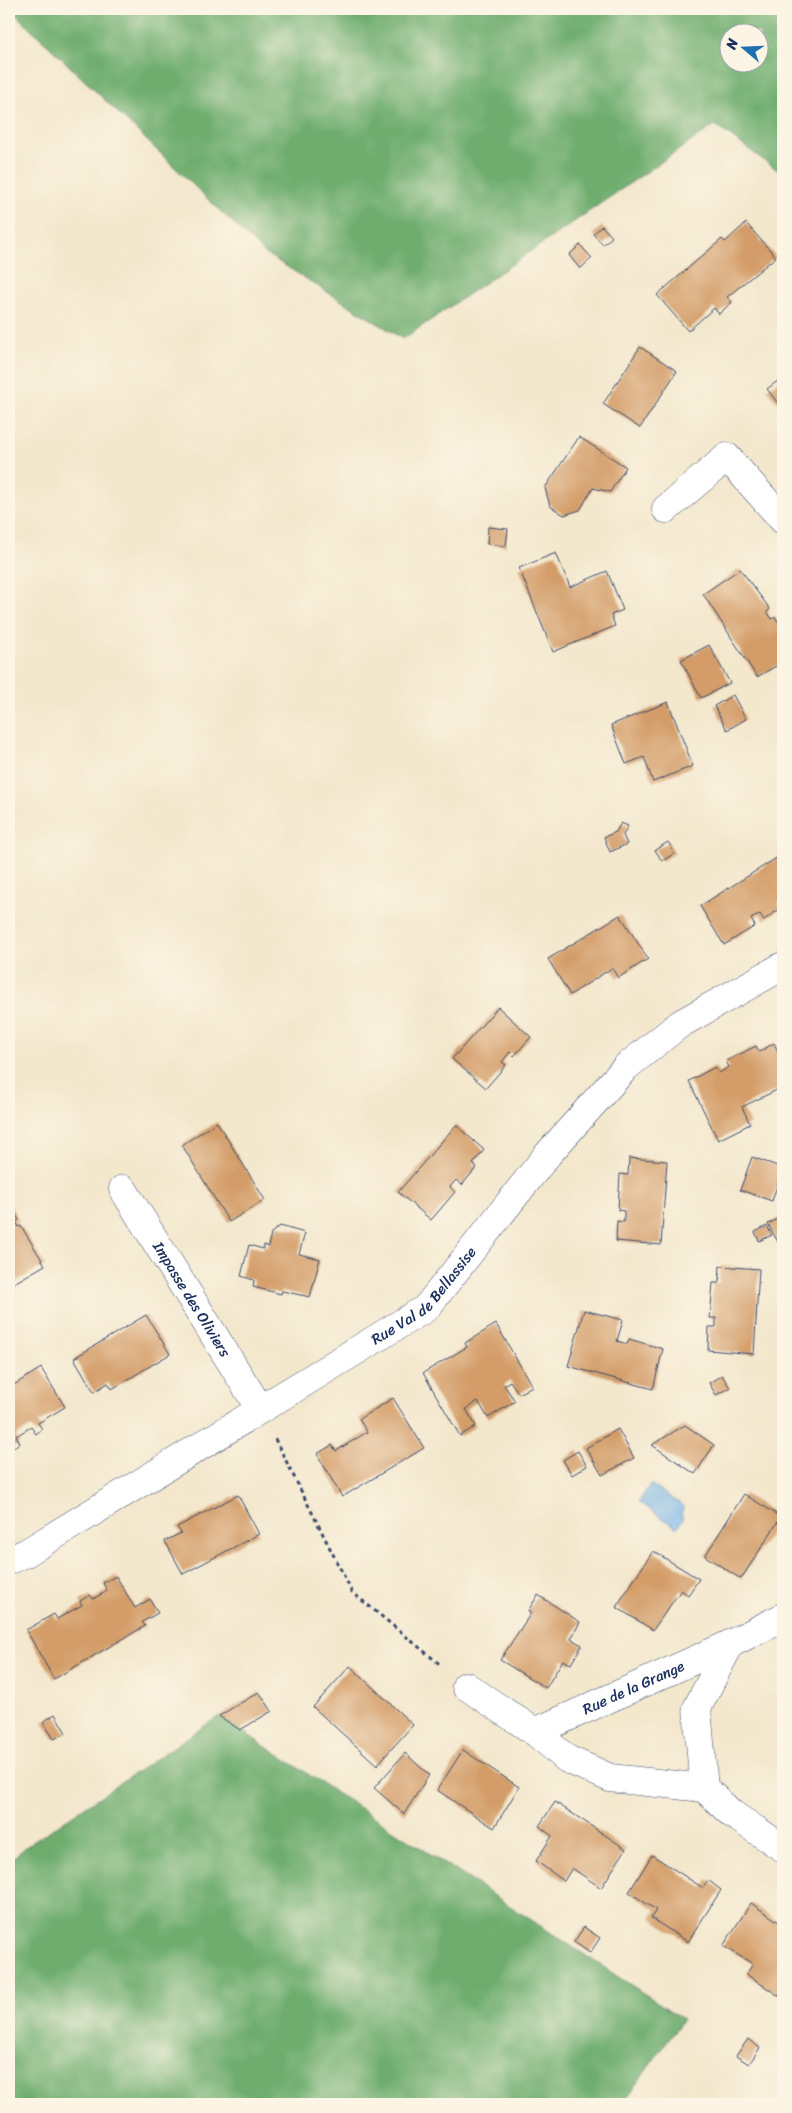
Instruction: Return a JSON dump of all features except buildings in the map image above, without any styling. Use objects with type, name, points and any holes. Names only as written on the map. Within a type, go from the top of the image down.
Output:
[{"type":"street","points":[[666,509],[727,457],[783,520]]},
{"type":"street","name":"Rue Val de Bellassise","points":[[9,1560],[26,1553],[426,1308],[548,1154],[626,1067],[680,1024],[783,966]]},
{"type":"street","name":"Impasse des Oliviers","points":[[123,1189],[260,1409]]},
{"type":"street","name":"Rue de la Grange","points":[[535,1732],[730,1644],[783,1617]]},
{"type":"street","points":[[704,1788],[697,1708],[730,1644]]},
{"type":"street","points":[[466,1686],[535,1732],[567,1758],[610,1778],[704,1788],[732,1814],[783,1848]]},
{"type":"path","points":[[260,1409],[352,1592],[466,1686]]},
{"type":"green space","points":[[10,9],[783,9],[783,174],[715,125],[403,339],[263,252]]},
{"type":"green space","points":[[219,1716],[683,2019],[622,2104],[9,2104],[9,1861],[27,1846]]},
{"type":"water","points":[[650,1484],[684,1506],[681,1514],[684,1518],[677,1528],[639,1502]]}]
